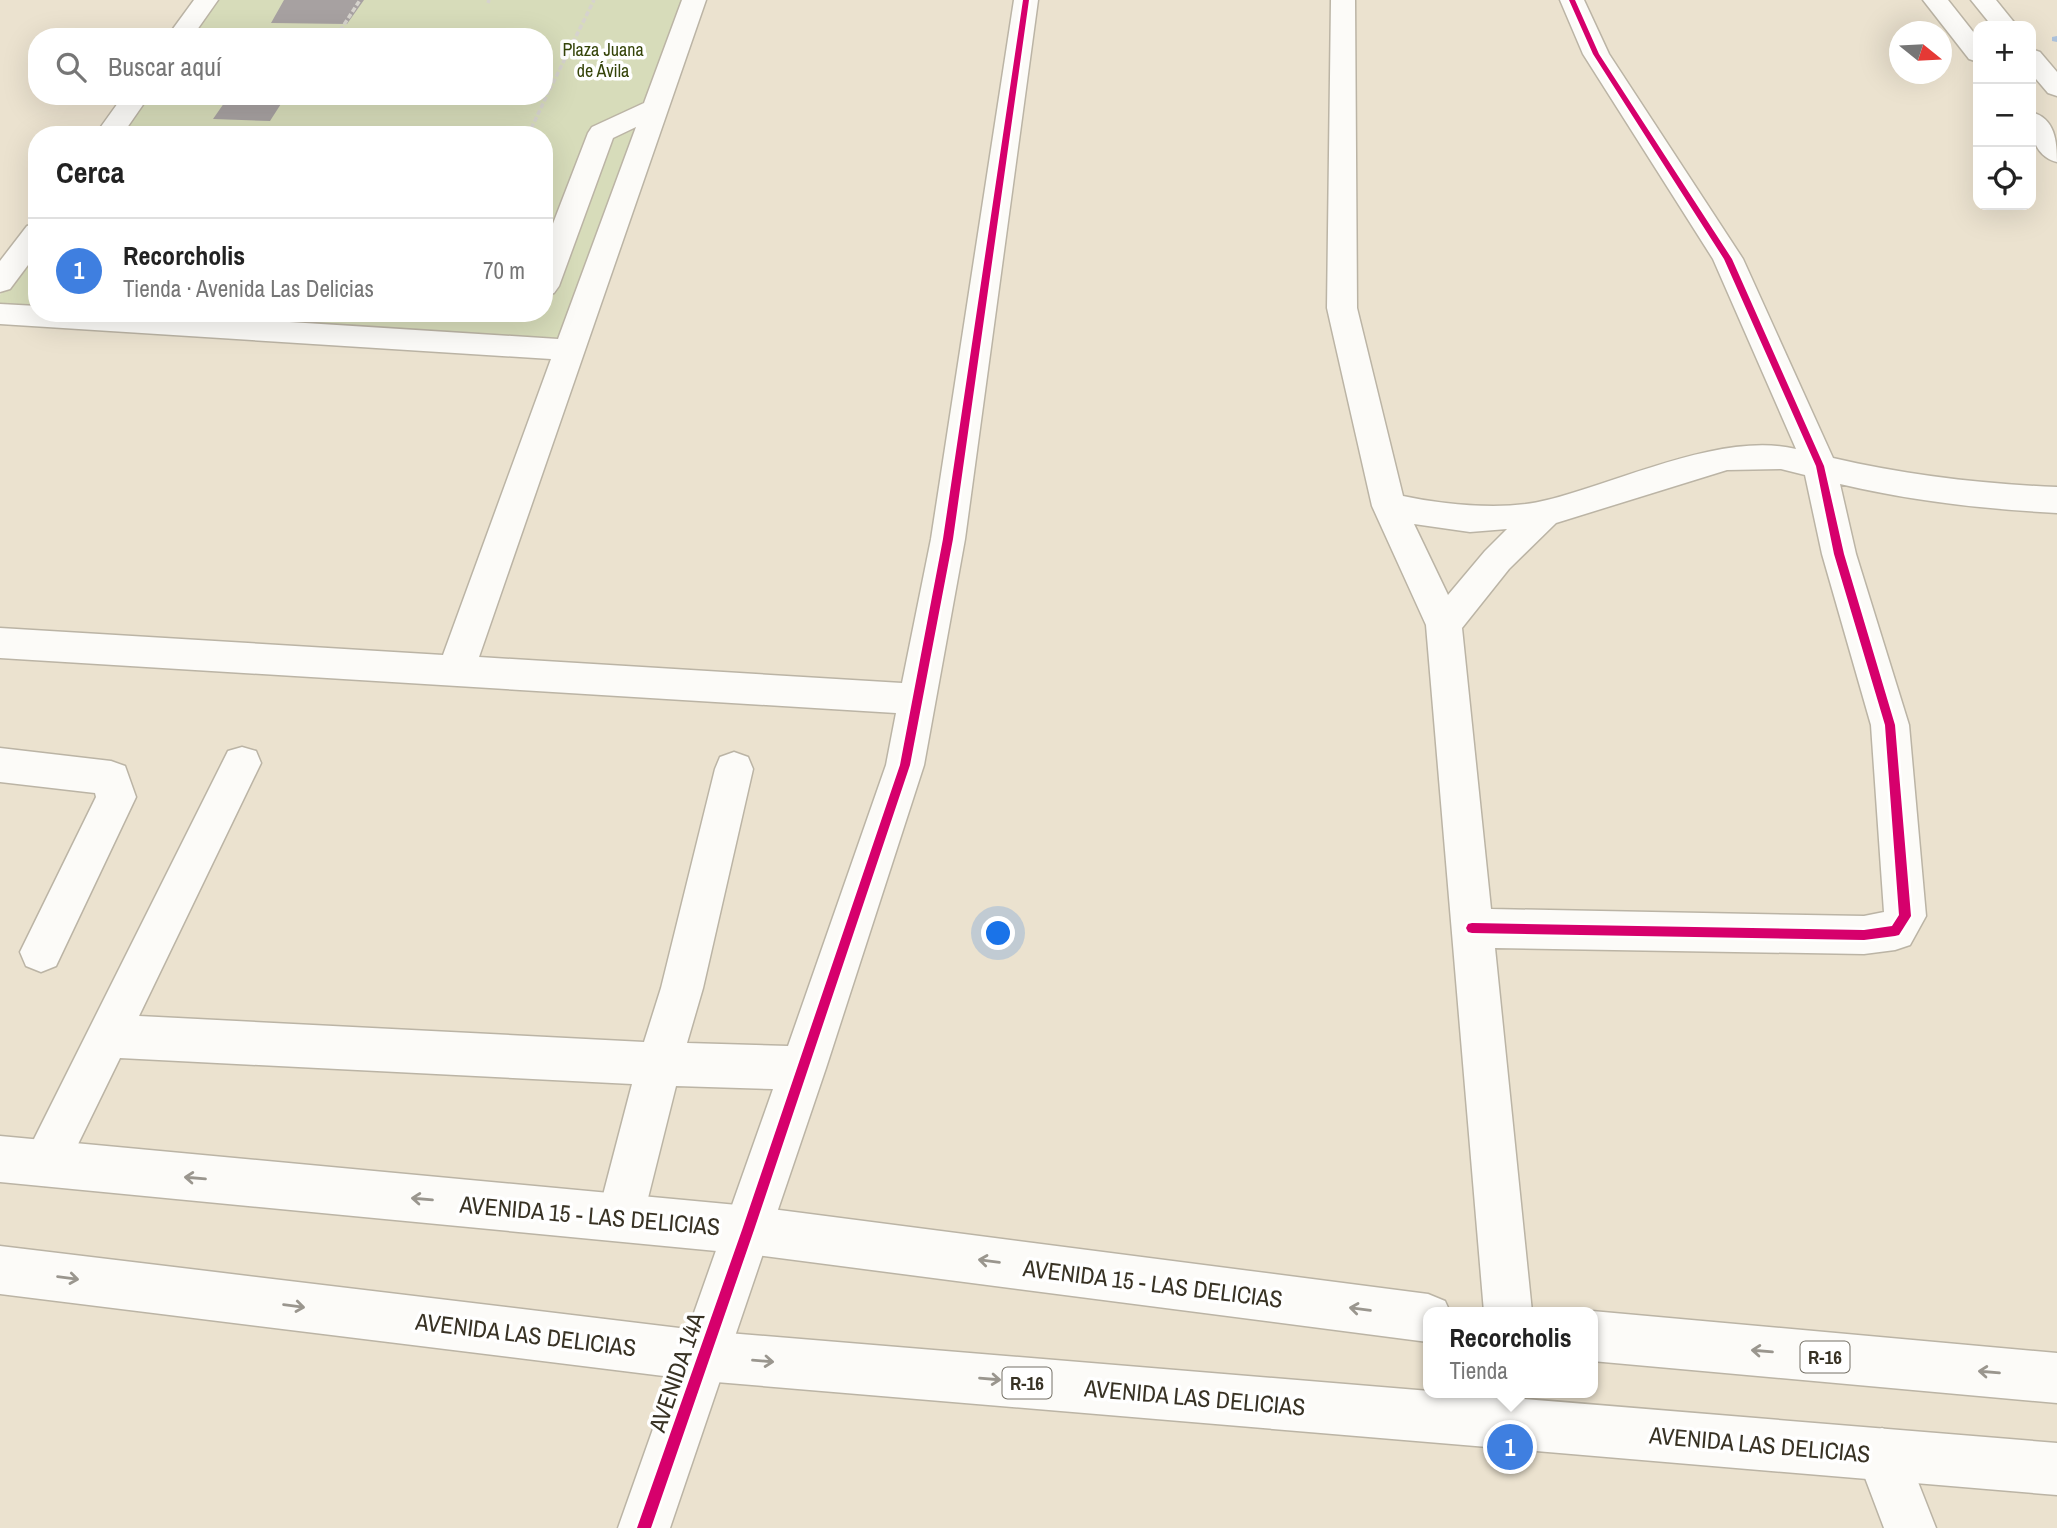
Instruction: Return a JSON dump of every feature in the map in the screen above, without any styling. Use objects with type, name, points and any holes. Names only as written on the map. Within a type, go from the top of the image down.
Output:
[{"type":"street","points":[[186,28],[206,0]]},
{"type":"street","points":[[456,670],[694,0]]},
{"type":"street","name":"AVENIDA 14A","points":[[644,1528],[804,1068],[905,765],[948,539],[1026,0]]},
{"type":"street","points":[[1343,0],[1342,308],[1389,506],[1444,625],[1508,1307]]},
{"type":"street","points":[[1472,928],[1864,935],[1895,931],[1905,916],[1891,725],[1839,554],[1821,466],[1728,259],[1596,54],[1572,0]]},
{"type":"street","points":[[1935,0],[1973,48]]},
{"type":"street","points":[[1983,0],[2001,21]]},
{"type":"street","points":[[2036,63],[2057,88]]},
{"type":"street","points":[[114,126],[130,105]]},
{"type":"street","points":[[553,262],[601,132],[655,108]]},
{"type":"street","points":[[2036,126],[2057,153]]},
{"type":"street","points":[[0,282],[28,244]]},
{"type":"street","points":[[553,295],[584,309]]},
{"type":"street","points":[[0,314],[28,316]]},
{"type":"street","points":[[127,322],[570,350]]},
{"type":"street","points":[[1389,506],[1470,519],[1544,514],[1727,458],[1781,457],[1883,482],[1998,497],[2057,500]]},
{"type":"street","points":[[1444,625],[1497,560],[1544,514]]},
{"type":"street","points":[[0,643],[918,699]]},
{"type":"street","points":[[22,1161],[107,1036],[242,763]]},
{"type":"street","points":[[0,765],[111,778],[116,797],[41,952]]},
{"type":"street","points":[[620,1218],[659,1065],[682,988],[734,769]]},
{"type":"street","points":[[107,1036],[659,1065],[804,1068]]},
{"type":"street","name":"AVENIDA 15 - LAS DELICIAS","points":[[22,1161],[748,1230],[1423,1317]]},
{"type":"street","name":"AVENIDA LAS DELICIAS","points":[[0,1270],[704,1356],[2057,1469]]},
{"type":"street","name":"R-16","points":[[1598,1337],[2057,1378]]},
{"type":"street","points":[[1882,1454],[1910,1528]]},
{"type":"path","points":[[342,28],[360,0]]},
{"type":"path","points":[[553,79],[594,0]]},
{"type":"path","points":[[532,126],[541,105]]},
{"type":"green space","name":"Plaza Juana de Ávila","points":[[214,0],[687,0],[562,343],[220,322],[553,322],[553,126],[122,126],[138,105],[553,105],[553,28],[194,28]]},
{"type":"green space","points":[[28,256],[28,311],[0,309],[0,295]]},
{"type":"building","points":[[284,0],[364,0],[347,24],[271,23]]},
{"type":"building","points":[[223,105],[280,105],[270,121],[213,119]]},
{"type":"cycle path","points":[[644,1528],[905,765],[948,539],[1026,0]]},
{"type":"cycle path","points":[[1472,928],[1864,935],[1895,931],[1905,916],[1890,725],[1839,554],[1820,466],[1728,259],[1596,54],[1572,0]]},
{"type":"place","name":"Recorcholis","points":[[1510,1447]]}]
